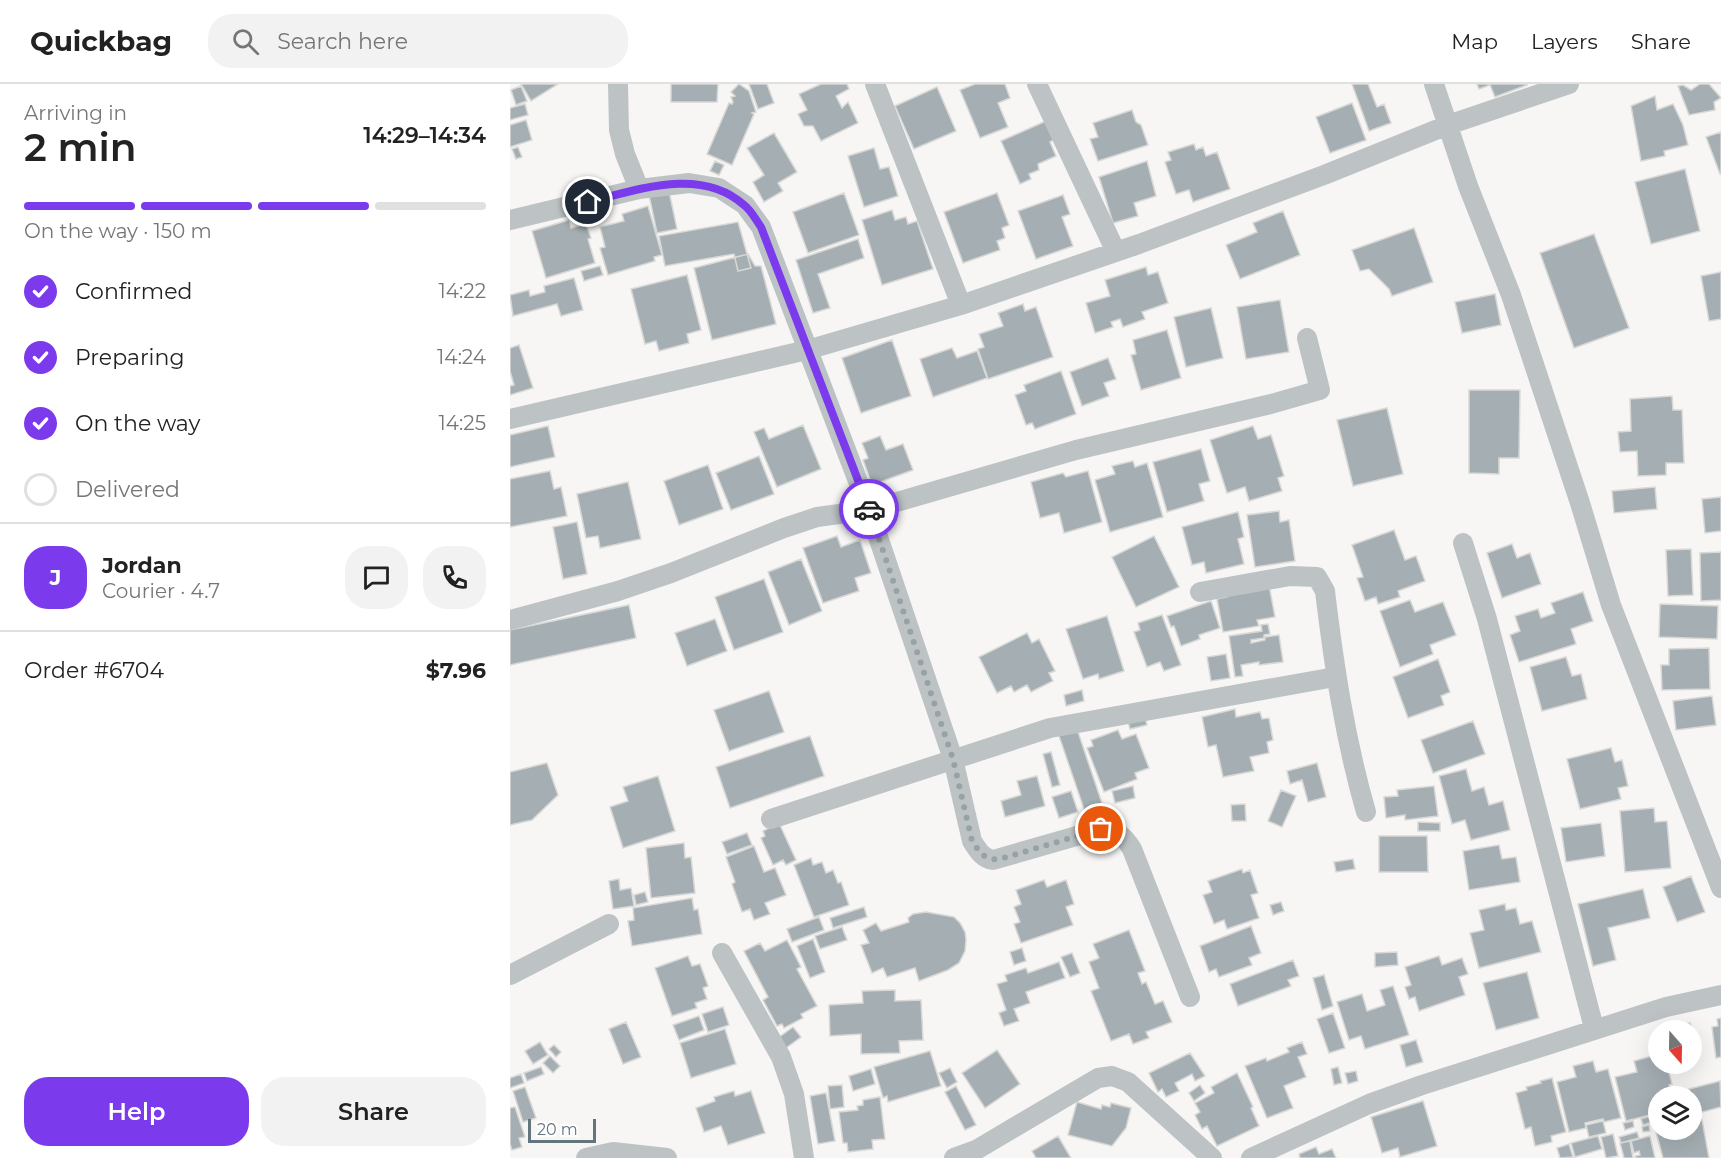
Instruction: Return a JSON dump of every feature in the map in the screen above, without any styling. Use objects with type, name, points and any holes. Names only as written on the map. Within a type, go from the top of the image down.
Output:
[{"type":"street","points":[[618,84],[619,130],[625,154],[639,189]]},
{"type":"street","points":[[875,84],[961,305]]},
{"type":"street","points":[[1037,84],[1116,252]]},
{"type":"street","points":[[1434,84],[1468,186],[1511,295],[1580,503],[1611,605],[1721,888]]},
{"type":"street","points":[[510,419],[807,350],[961,305],[1116,252],[1324,175],[1448,125],[1569,84]]},
{"type":"street","points":[[510,220],[639,189],[689,183],[719,188],[745,205],[761,227],[869,510],[953,759],[972,841],[987,859],[1000,859],[1101,829],[1110,829],[1119,833],[1132,849],[1190,998]]},
{"type":"street","points":[[510,620],[618,591],[817,517],[869,510],[1076,450],[1271,404],[1320,390],[1307,338]]},
{"type":"street","points":[[1463,543],[1487,619],[1594,1028]]},
{"type":"street","points":[[1200,592],[1290,576],[1317,577],[1324,591],[1335,676],[1366,812]]},
{"type":"street","points":[[771,819],[1050,728],[1335,676]]},
{"type":"street","points":[[510,975],[609,924]]},
{"type":"street","points":[[722,953],[781,1057],[794,1094],[804,1158]]},
{"type":"street","points":[[1251,1158],[1388,1096],[1594,1028],[1666,1007],[1721,995]]},
{"type":"street","points":[[954,1158],[979,1154],[1098,1078],[1112,1076],[1128,1082],[1212,1158]]},
{"type":"street","points":[[586,1158],[614,1152],[667,1158]]},
{"type":"building","points":[[521,84],[558,84],[531,101]]},
{"type":"building","points":[[671,84],[718,84],[717,102],[671,102]]},
{"type":"building","points":[[739,84],[749,91],[756,112],[752,113],[754,114],[732,165],[707,154],[729,103],[733,102],[731,97],[735,96],[731,92]]},
{"type":"building","points":[[749,84],[767,84],[774,103],[758,109]]},
{"type":"building","points":[[821,84],[847,84],[849,89],[836,96],[842,108],[848,102],[858,123],[821,141],[813,126],[804,126],[798,114],[807,110],[799,94]]},
{"type":"building","points":[[975,84],[1005,84],[1010,98],[998,103],[1008,127],[980,138],[960,90]]},
{"type":"building","points":[[1352,84],[1368,84],[1377,107],[1384,104],[1391,123],[1369,131]]},
{"type":"building","points":[[1477,84],[1527,85],[1495,97],[1490,85],[1479,89]]},
{"type":"building","points":[[1700,84],[1709,84],[1721,98],[1714,102],[1715,110],[1689,115],[1678,86],[1683,85],[1691,90]]},
{"type":"building","points":[[521,86],[527,101],[516,105],[511,90]]},
{"type":"building","points":[[937,87],[956,131],[914,149],[895,106]]},
{"type":"building","points":[[1655,96],[1657,110],[1673,104],[1683,125],[1688,145],[1664,151],[1665,156],[1641,161],[1631,106]]},
{"type":"building","points":[[1352,103],[1366,140],[1330,153],[1316,117]]},
{"type":"building","points":[[525,104],[528,115],[510,120],[510,108]]},
{"type":"building","points":[[1132,110],[1136,122],[1141,125],[1148,145],[1098,161],[1090,139],[1098,137],[1093,123]]},
{"type":"building","points":[[526,120],[532,140],[510,147],[510,125]]},
{"type":"building","points":[[1046,121],[1055,139],[1050,142],[1056,156],[1038,164],[1039,170],[1029,174],[1031,179],[1020,184],[1001,141]]},
{"type":"building","points":[[1721,132],[1721,174],[1720,174],[1706,137]]},
{"type":"building","points":[[774,133],[797,172],[778,183],[783,191],[764,202],[753,182],[764,175],[747,148]]},
{"type":"building","points":[[1194,144],[1196,150],[1203,147],[1206,156],[1217,152],[1230,189],[1193,202],[1189,190],[1176,194],[1165,162],[1171,160],[1168,152]]},
{"type":"building","points":[[518,147],[522,157],[516,159],[512,149]]},
{"type":"building","points":[[874,148],[880,169],[889,167],[898,196],[864,207],[848,156]]},
{"type":"building","points":[[715,161],[724,165],[719,175],[710,171]]},
{"type":"building","points":[[1147,161],[1156,196],[1134,203],[1138,216],[1113,223],[1099,177]]},
{"type":"building","points":[[1685,169],[1700,231],[1651,244],[1635,182]]},
{"type":"building","points":[[669,191],[677,229],[657,233],[649,195]]},
{"type":"building","points":[[844,193],[859,235],[808,253],[793,212]]},
{"type":"building","points":[[997,193],[1009,225],[1002,228],[1005,238],[997,241],[1000,250],[963,263],[944,212]]},
{"type":"building","points":[[1063,195],[1070,214],[1062,217],[1073,246],[1036,259],[1018,211]]},
{"type":"building","points":[[648,206],[662,255],[654,257],[655,261],[608,275],[600,248],[605,247],[600,227],[624,221],[622,214]]},
{"type":"building","points":[[892,210],[895,220],[906,217],[908,224],[917,221],[933,269],[882,285],[862,220]]},
{"type":"building","points":[[1283,211],[1300,255],[1240,279],[1226,245],[1257,232],[1253,223]]},
{"type":"building","points":[[569,220],[571,228],[586,224],[595,263],[546,278],[532,231]]},
{"type":"building","points":[[738,222],[751,268],[738,271],[734,254],[665,266],[659,236]]},
{"type":"building","points":[[1414,228],[1433,282],[1392,296],[1389,289],[1369,269],[1360,271],[1352,250]]},
{"type":"building","points":[[1594,234],[1629,328],[1574,348],[1540,253]]},
{"type":"building","points":[[858,239],[864,258],[818,274],[830,308],[813,313],[796,260]]},
{"type":"building","points":[[748,254],[755,266],[761,266],[776,324],[712,340],[694,268]]},
{"type":"building","points":[[600,266],[603,275],[584,281],[581,271]]},
{"type":"building","points":[[1146,267],[1148,275],[1158,272],[1168,303],[1142,312],[1145,319],[1123,327],[1120,319],[1111,322],[1113,327],[1095,333],[1086,303],[1110,296],[1105,280]]},
{"type":"building","points":[[1721,272],[1721,319],[1709,321],[1701,276]]},
{"type":"building","points":[[687,275],[701,330],[687,334],[689,343],[659,351],[656,341],[645,344],[631,289]]},
{"type":"building","points":[[574,278],[583,310],[561,316],[557,304],[513,316],[510,295],[529,290],[530,296],[545,292],[544,286]]},
{"type":"building","points":[[1495,294],[1501,325],[1462,333],[1455,302]]},
{"type":"building","points":[[1280,300],[1289,352],[1246,359],[1237,307]]},
{"type":"building","points":[[1023,304],[1025,311],[1036,307],[1053,357],[988,379],[978,349],[984,347],[979,334],[1003,326],[998,313]]},
{"type":"building","points":[[1211,308],[1223,358],[1186,367],[1174,317]]},
{"type":"building","points":[[1167,330],[1181,378],[1141,390],[1131,355],[1136,354],[1133,340]]},
{"type":"building","points":[[892,340],[911,396],[861,413],[842,358]]},
{"type":"building","points":[[519,345],[533,388],[510,395],[510,386],[514,385],[510,371],[510,348]]},
{"type":"building","points":[[952,348],[957,358],[977,351],[987,378],[933,397],[920,359]]},
{"type":"building","points":[[1108,358],[1116,379],[1104,383],[1109,396],[1082,406],[1070,372]]},
{"type":"building","points":[[1061,371],[1076,414],[1035,429],[1032,423],[1026,425],[1015,395],[1026,391],[1024,385]]},
{"type":"building","points":[[1469,390],[1520,390],[1519,458],[1499,458],[1499,474],[1469,473]]},
{"type":"building","points":[[1672,396],[1673,410],[1682,410],[1684,463],[1666,463],[1666,475],[1638,476],[1637,451],[1620,452],[1618,432],[1631,431],[1630,399]]},
{"type":"building","points":[[1387,408],[1403,474],[1353,486],[1337,420]]},
{"type":"building","points":[[803,425],[821,469],[777,487],[754,432],[764,428],[769,439]]},
{"type":"building","points":[[548,426],[555,457],[510,467],[510,435]]},
{"type":"building","points":[[1253,426],[1258,439],[1271,435],[1284,476],[1278,478],[1282,491],[1249,501],[1245,487],[1227,493],[1210,440]]},
{"type":"building","points":[[880,436],[886,450],[903,444],[913,470],[872,485],[863,460],[868,458],[862,443]]},
{"type":"building","points":[[1201,449],[1210,481],[1199,484],[1204,501],[1167,512],[1153,462]]},
{"type":"building","points":[[759,456],[774,494],[731,510],[716,473]]},
{"type":"building","points":[[1133,461],[1135,467],[1147,463],[1163,517],[1110,532],[1095,480],[1115,474],[1112,466]]},
{"type":"building","points":[[708,465],[723,509],[679,525],[664,481]]},
{"type":"building","points":[[550,471],[554,489],[561,487],[567,516],[510,527],[510,479]]},
{"type":"building","points":[[1088,471],[1102,522],[1064,533],[1059,513],[1040,518],[1031,482],[1063,473],[1066,477]]},
{"type":"building","points":[[628,482],[641,539],[600,548],[598,536],[586,538],[577,494]]},
{"type":"building","points":[[1655,487],[1657,509],[1614,513],[1612,491]]},
{"type":"building","points":[[1721,497],[1721,531],[1705,533],[1702,499]]},
{"type":"building","points":[[1279,511],[1280,522],[1289,520],[1295,561],[1255,567],[1247,515]]},
{"type":"building","points":[[1238,512],[1244,537],[1238,539],[1244,564],[1206,573],[1204,562],[1192,565],[1182,527]]},
{"type":"building","points":[[577,522],[587,574],[563,579],[553,527]]},
{"type":"building","points":[[1394,530],[1405,560],[1416,556],[1425,581],[1398,591],[1400,597],[1378,604],[1376,597],[1365,601],[1357,578],[1363,577],[1352,545]]},
{"type":"building","points":[[837,536],[841,547],[860,540],[871,573],[855,578],[859,591],[823,603],[803,548]]},
{"type":"building","points":[[1154,536],[1179,587],[1136,607],[1112,557]]},
{"type":"building","points":[[1512,544],[1517,558],[1530,553],[1541,584],[1502,598],[1487,553]]},
{"type":"building","points":[[1691,549],[1693,595],[1668,596],[1666,550]]},
{"type":"building","points":[[1721,552],[1721,600],[1701,601],[1700,553]]},
{"type":"building","points":[[801,559],[822,611],[789,625],[768,572]]},
{"type":"building","points":[[764,579],[783,632],[734,650],[715,597]]},
{"type":"building","points":[[1269,585],[1275,617],[1257,620],[1259,626],[1223,632],[1217,599],[1227,597],[1227,593]]},
{"type":"building","points":[[1583,592],[1593,621],[1571,629],[1576,644],[1519,662],[1510,635],[1520,631],[1515,616],[1538,609],[1541,618],[1555,613],[1551,603]]},
{"type":"building","points":[[1410,600],[1415,612],[1443,602],[1456,635],[1430,645],[1433,654],[1400,667],[1380,611]]},
{"type":"building","points":[[1211,601],[1220,628],[1199,635],[1200,639],[1181,646],[1174,626],[1171,627],[1167,616]]},
{"type":"building","points":[[1660,604],[1718,606],[1717,639],[1659,637]]},
{"type":"building","points":[[629,605],[636,638],[510,665],[510,630]]},
{"type":"building","points":[[1162,615],[1181,665],[1164,671],[1160,662],[1147,667],[1134,632],[1140,630],[1138,623]]},
{"type":"building","points":[[1107,616],[1124,671],[1099,679],[1098,674],[1083,679],[1066,629]]},
{"type":"building","points":[[715,619],[727,651],[687,666],[675,633]]},
{"type":"building","points":[[1268,624],[1270,634],[1264,635],[1264,638],[1251,640],[1251,643],[1265,640],[1265,637],[1279,635],[1283,662],[1241,665],[1243,676],[1235,677],[1229,636],[1262,631],[1261,625]]},
{"type":"building","points":[[1027,633],[1032,643],[1039,639],[1055,671],[1049,673],[1053,681],[1031,692],[1027,685],[1014,692],[1011,686],[997,693],[979,657]]},
{"type":"building","points":[[1709,648],[1710,689],[1662,690],[1661,665],[1669,665],[1669,649]]},
{"type":"building","points":[[1226,654],[1230,678],[1211,681],[1207,657]]},
{"type":"building","points":[[1566,657],[1572,676],[1581,674],[1587,699],[1542,711],[1530,667]]},
{"type":"building","points":[[1438,659],[1450,692],[1441,696],[1444,705],[1408,718],[1393,677]]},
{"type":"building","points":[[1082,690],[1084,701],[1066,706],[1064,695]]},
{"type":"building","points":[[769,691],[784,732],[729,751],[714,710]]},
{"type":"building","points":[[1712,696],[1716,725],[1676,730],[1673,701]]},
{"type":"building","points":[[1235,709],[1236,717],[1260,712],[1262,719],[1269,718],[1273,740],[1267,742],[1269,753],[1250,757],[1254,771],[1223,777],[1216,745],[1208,747],[1202,717]]},
{"type":"building","points":[[1145,717],[1147,725],[1130,729],[1128,722]]},
{"type":"building","points":[[1473,721],[1485,754],[1433,773],[1421,740]]},
{"type":"building","points":[[1076,726],[1103,806],[1085,812],[1058,733]]},
{"type":"building","points":[[1118,730],[1122,739],[1136,734],[1149,768],[1135,773],[1137,779],[1104,792],[1087,748],[1093,746],[1091,740]]},
{"type":"building","points":[[810,736],[824,776],[730,808],[716,767]]},
{"type":"building","points":[[1611,748],[1615,762],[1622,760],[1628,786],[1618,788],[1621,799],[1580,809],[1567,759]]},
{"type":"building","points":[[1051,752],[1060,785],[1052,787],[1043,754]]},
{"type":"building","points":[[547,763],[558,795],[532,820],[510,825],[510,772]]},
{"type":"building","points":[[1317,763],[1326,797],[1308,802],[1302,780],[1290,784],[1287,771]]},
{"type":"building","points":[[1466,769],[1472,791],[1484,787],[1489,805],[1503,801],[1510,830],[1471,840],[1465,820],[1452,824],[1439,776]]},
{"type":"building","points":[[658,776],[675,831],[623,848],[610,807],[628,801],[623,787]]},
{"type":"building","points":[[1037,776],[1045,806],[1005,817],[1001,801],[1021,795],[1017,781]]},
{"type":"building","points":[[1133,786],[1135,798],[1115,803],[1112,791]]},
{"type":"building","points":[[1434,786],[1438,816],[1405,820],[1405,815],[1386,818],[1384,797],[1398,796],[1397,790]]},
{"type":"building","points":[[1281,790],[1296,796],[1282,827],[1268,821]]},
{"type":"building","points":[[1071,791],[1078,812],[1059,818],[1052,797]]},
{"type":"building","points":[[1245,804],[1246,821],[1232,821],[1231,805]]},
{"type":"building","points":[[1654,808],[1655,822],[1667,821],[1671,868],[1625,872],[1620,811]]},
{"type":"building","points":[[1418,822],[1440,823],[1440,831],[1418,831]]},
{"type":"building","points":[[779,823],[796,860],[786,865],[783,860],[773,865],[761,838],[765,836],[763,831]]},
{"type":"building","points":[[1601,823],[1605,856],[1566,862],[1561,828]]},
{"type":"building","points":[[747,833],[752,845],[727,854],[722,842]]},
{"type":"building","points":[[1379,836],[1427,836],[1428,872],[1379,872]]},
{"type":"building","points":[[684,843],[685,858],[691,857],[695,893],[651,898],[646,848]]},
{"type":"building","points":[[1499,845],[1502,859],[1516,857],[1520,882],[1469,890],[1463,851]]},
{"type":"building","points":[[754,846],[764,872],[775,868],[786,895],[765,903],[770,914],[754,920],[750,909],[742,912],[726,857]]},
{"type":"building","points":[[811,858],[813,865],[822,862],[826,873],[833,870],[838,883],[841,882],[849,905],[814,917],[794,865]]},
{"type":"building","points":[[1353,859],[1355,869],[1336,872],[1334,862]]},
{"type":"building","points":[[1242,869],[1243,873],[1250,870],[1258,893],[1251,895],[1259,918],[1227,929],[1224,920],[1214,924],[1203,895],[1212,892],[1208,881]]},
{"type":"building","points":[[1691,876],[1705,912],[1677,922],[1663,887]]},
{"type":"building","points":[[619,879],[620,890],[631,888],[634,906],[613,909],[609,881]]},
{"type":"building","points":[[1044,880],[1047,887],[1066,880],[1074,904],[1066,907],[1073,925],[1021,943],[1014,924],[1020,922],[1014,907],[1021,904],[1016,890]]},
{"type":"building","points":[[1643,889],[1650,918],[1608,928],[1616,960],[1593,966],[1578,904]]},
{"type":"building","points":[[645,892],[648,902],[636,905],[634,895]]},
{"type":"building","points":[[692,898],[694,910],[698,909],[702,934],[632,946],[628,921],[634,920],[633,908]]},
{"type":"building","points":[[1281,902],[1284,911],[1273,915],[1270,905]]},
{"type":"building","points":[[1505,904],[1506,910],[1516,908],[1520,924],[1532,921],[1541,952],[1479,968],[1470,933],[1484,930],[1479,910]]},
{"type":"building","points":[[864,907],[867,917],[833,928],[830,918]]},
{"type":"building","points":[[926,912],[954,917],[960,923],[966,940],[965,951],[959,963],[948,970],[919,981],[915,968],[887,977],[883,968],[872,973],[861,945],[869,943],[863,930],[876,923],[881,931],[909,922],[908,918],[913,914]]},
{"type":"building","points":[[819,917],[824,930],[792,942],[787,929]]},
{"type":"building","points":[[1251,926],[1261,953],[1249,958],[1252,965],[1219,977],[1216,969],[1209,972],[1200,946]]},
{"type":"building","points":[[842,927],[847,940],[820,949],[815,936]]},
{"type":"building","points":[[1129,930],[1145,971],[1138,973],[1142,984],[1146,982],[1155,1004],[1163,1001],[1172,1022],[1146,1032],[1149,1038],[1133,1044],[1129,1034],[1111,1041],[1091,991],[1099,988],[1089,962],[1099,958],[1093,944]]},
{"type":"building","points":[[813,939],[825,972],[810,978],[797,946]]},
{"type":"building","points":[[787,940],[801,967],[797,969],[817,1006],[801,1014],[803,1018],[784,1028],[782,1024],[777,1026],[763,1000],[768,997],[744,951],[760,943],[765,951]]},
{"type":"building","points":[[1022,948],[1026,961],[1014,965],[1010,952]]},
{"type":"building","points":[[1397,952],[1398,965],[1375,967],[1375,953]]},
{"type":"building","points":[[1072,953],[1080,973],[1070,977],[1061,957]]},
{"type":"building","points":[[688,956],[692,966],[700,964],[708,986],[703,988],[707,999],[695,1003],[697,1008],[672,1016],[655,968]]},
{"type":"building","points":[[1439,956],[1442,965],[1462,958],[1468,974],[1459,977],[1465,995],[1419,1011],[1415,997],[1409,999],[1405,987],[1411,985],[1405,967]]},
{"type":"building","points":[[1293,960],[1299,976],[1288,980],[1291,986],[1238,1006],[1230,984]]},
{"type":"building","points":[[1059,962],[1065,978],[1026,992],[1030,1003],[1014,1009],[1019,1021],[1004,1026],[999,1013],[1006,1010],[997,984],[1007,981],[1005,975],[1026,968],[1028,973]]},
{"type":"building","points":[[1527,972],[1539,1018],[1496,1030],[1483,983]]},
{"type":"building","points":[[1324,975],[1333,1006],[1322,1010],[1313,978]]},
{"type":"building","points":[[1393,986],[1409,1035],[1365,1049],[1361,1036],[1349,1040],[1337,1002],[1362,994],[1367,1011],[1385,1005],[1380,990]]},
{"type":"building","points":[[895,990],[895,1001],[921,1000],[923,1040],[899,1041],[900,1053],[861,1054],[861,1034],[830,1036],[829,1005],[863,1003],[862,991]]},
{"type":"building","points":[[723,1007],[729,1025],[708,1032],[702,1014]]},
{"type":"building","points":[[1333,1013],[1345,1048],[1329,1053],[1317,1019]]},
{"type":"building","points":[[699,1016],[704,1030],[679,1040],[673,1025]]},
{"type":"building","points":[[1721,1018],[1721,1057],[1716,1058],[1712,1027],[1718,1026],[1717,1019]]},
{"type":"building","points":[[626,1022],[641,1057],[623,1064],[609,1029]]},
{"type":"building","points":[[793,1027],[801,1037],[786,1048],[778,1038]]},
{"type":"building","points":[[725,1029],[736,1064],[691,1078],[680,1043]]},
{"type":"building","points":[[1416,1040],[1423,1062],[1406,1067],[1400,1045]]},
{"type":"building","points":[[540,1042],[548,1055],[533,1064],[525,1051]]},
{"type":"building","points":[[1302,1042],[1307,1054],[1298,1057],[1306,1077],[1284,1086],[1293,1108],[1267,1118],[1245,1066],[1266,1058],[1267,1061],[1289,1052],[1287,1048]]},
{"type":"building","points":[[554,1045],[561,1052],[556,1057],[549,1049]]},
{"type":"building","points":[[997,1050],[1020,1084],[985,1108],[962,1073]]},
{"type":"building","points":[[930,1051],[941,1086],[888,1102],[887,1096],[883,1098],[874,1067]]},
{"type":"building","points":[[1190,1053],[1205,1076],[1195,1081],[1192,1074],[1175,1083],[1179,1091],[1166,1097],[1162,1089],[1158,1092],[1149,1073]]},
{"type":"building","points":[[550,1056],[560,1066],[553,1073],[543,1063]]},
{"type":"building","points":[[1648,1057],[1648,1074],[1670,1074],[1672,1084],[1648,1086],[1648,1116],[1626,1121],[1615,1077],[1637,1072],[1634,1061]]},
{"type":"building","points":[[1593,1061],[1596,1072],[1608,1069],[1621,1118],[1585,1123],[1586,1128],[1569,1132],[1557,1082],[1576,1077],[1573,1066]]},
{"type":"building","points":[[541,1067],[544,1074],[527,1081],[524,1073]]},
{"type":"building","points":[[1338,1067],[1342,1083],[1334,1085],[1331,1069]]},
{"type":"building","points":[[950,1068],[957,1082],[947,1088],[939,1073]]},
{"type":"building","points":[[871,1069],[875,1084],[853,1091],[849,1076]]},
{"type":"building","points":[[1356,1071],[1358,1081],[1348,1084],[1345,1073]]},
{"type":"building","points":[[1237,1073],[1259,1126],[1217,1146],[1207,1126],[1202,1129],[1195,1115],[1200,1112],[1195,1103],[1214,1093],[1211,1087]]},
{"type":"building","points":[[521,1074],[524,1083],[510,1088],[510,1078]]},
{"type":"building","points":[[1552,1078],[1566,1132],[1551,1136],[1552,1142],[1535,1146],[1531,1127],[1525,1129],[1516,1093],[1527,1090],[1526,1087],[1541,1083],[1540,1081]]},
{"type":"building","points":[[1720,1081],[1721,1107],[1702,1112],[1701,1086]]},
{"type":"building","points":[[842,1085],[844,1107],[830,1109],[828,1086]]},
{"type":"building","points":[[1200,1085],[1205,1093],[1194,1101],[1189,1093]]},
{"type":"building","points":[[956,1086],[976,1125],[965,1130],[945,1092]]},
{"type":"building","points":[[525,1087],[536,1118],[523,1122],[513,1091]]},
{"type":"building","points":[[734,1091],[735,1096],[751,1091],[765,1133],[728,1145],[721,1126],[704,1132],[696,1108],[715,1101],[714,1097]]},
{"type":"building","points":[[826,1093],[835,1141],[818,1144],[810,1096]]},
{"type":"building","points":[[880,1097],[885,1139],[872,1140],[873,1149],[848,1152],[847,1143],[843,1143],[839,1112],[858,1110],[857,1106],[863,1105],[863,1100]]},
{"type":"building","points":[[1423,1101],[1437,1146],[1400,1157],[1398,1148],[1382,1153],[1371,1117]]},
{"type":"building","points":[[1077,1102],[1101,1109],[1102,1105],[1110,1107],[1111,1103],[1131,1108],[1126,1128],[1112,1146],[1068,1135]]},
{"type":"building","points":[[515,1107],[525,1137],[519,1138],[522,1147],[512,1150],[510,1108]]},
{"type":"building","points":[[1648,1117],[1648,1123],[1643,1125],[1641,1119]]},
{"type":"building","points":[[1702,1120],[1709,1158],[1663,1158],[1658,1140],[1702,1140]]},
{"type":"building","points":[[1603,1121],[1606,1133],[1589,1137],[1586,1125]]},
{"type":"building","points":[[1633,1121],[1634,1127],[1625,1130],[1623,1123]]},
{"type":"building","points":[[1648,1125],[1648,1131],[1643,1132],[1642,1127]]},
{"type":"building","points":[[1637,1132],[1639,1138],[1621,1143],[1619,1137]]},
{"type":"building","points":[[1613,1134],[1618,1156],[1606,1158],[1601,1137]]},
{"type":"building","points":[[1058,1136],[1071,1158],[1036,1158],[1032,1151]]},
{"type":"building","points":[[1598,1136],[1602,1149],[1575,1157],[1571,1143]]},
{"type":"building","points":[[1648,1137],[1655,1158],[1636,1158],[1635,1156],[1640,1155],[1639,1151],[1634,1153],[1631,1141]]},
{"type":"building","points":[[1630,1141],[1633,1158],[1624,1158],[1620,1143]]},
{"type":"building","points":[[1569,1144],[1573,1157],[1560,1158],[1557,1148]]},
{"type":"building","points":[[1316,1147],[1319,1154],[1332,1149],[1336,1158],[1300,1158],[1299,1154]]},
{"type":"way so far","points":[[869,509],[953,759],[972,841],[987,859],[993,860],[1101,829]]},
{"type":"route","points":[[588,202],[639,189],[689,183],[719,188],[745,205],[761,227],[869,509]]}]
